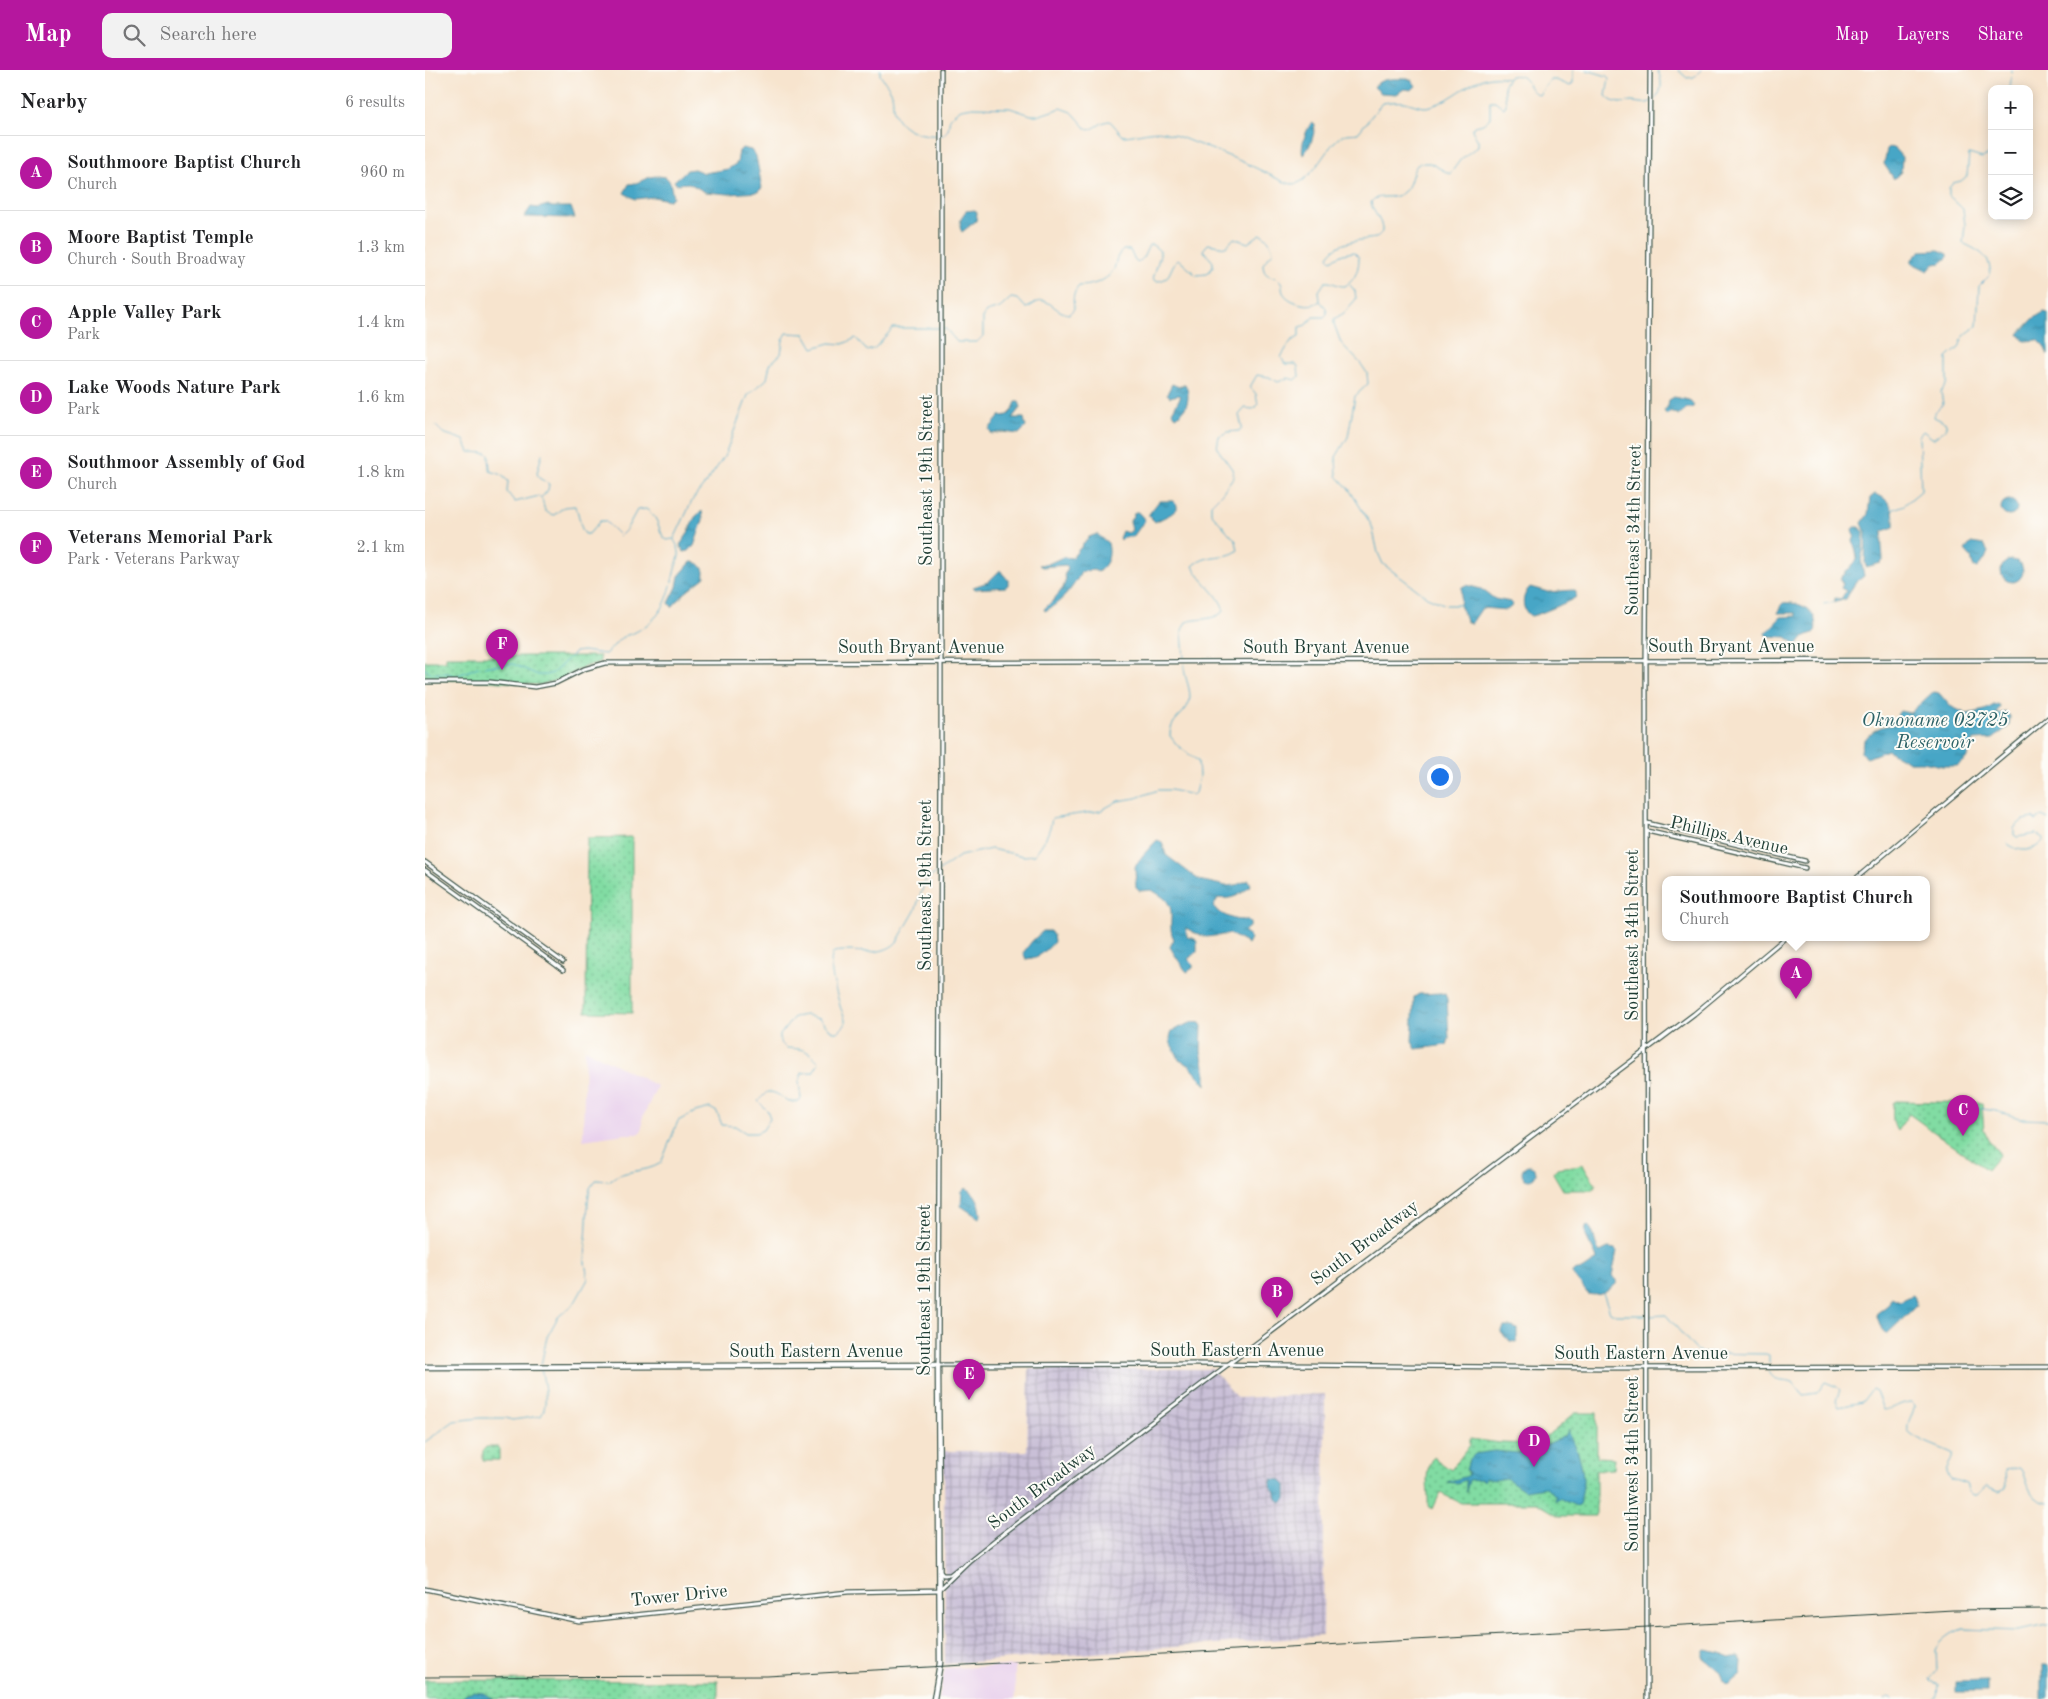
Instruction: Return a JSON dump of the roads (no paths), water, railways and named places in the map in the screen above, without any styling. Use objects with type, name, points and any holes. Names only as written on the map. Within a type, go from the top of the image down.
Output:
[{"type":"main road","name":"South Eastern Avenue","points":[[425,1367],[938,1365]]},
{"type":"main road","name":"Southeast 19th Street","points":[[934,1699],[940,1663],[938,1365]]},
{"type":"street","name":"Southeast 19th Street","points":[[938,1365],[941,70]]},
{"type":"street","name":"Southeast 34th Street","points":[[1647,1049],[1646,660],[1650,70]]},
{"type":"street","name":"South Bryant Avenue","points":[[425,682],[490,682],[535,687],[556,683],[584,669],[605,663],[2048,660]]},
{"type":"street","points":[[1859,876],[2048,718]]},
{"type":"street","name":"Phillips Avenue","points":[[1647,823],[1805,861]]},
{"type":"street","name":"Phillips Avenue","points":[[1647,830],[1805,868]]},
{"type":"street","points":[[425,862],[563,962]]},
{"type":"street","points":[[425,870],[563,970]]},
{"type":"street","name":"South Broadway","points":[[939,1590],[971,1560],[1694,1014],[1781,941]]},
{"type":"street","name":"Southwest 34th Street","points":[[1647,1049],[1647,1699]]},
{"type":"street","points":[[1636,1057],[1647,1062]]},
{"type":"street","name":"South Eastern Avenue","points":[[938,1365],[2048,1367]]},
{"type":"street","points":[[938,1568],[943,1575],[950,1575],[971,1560]]},
{"type":"street","name":"Tower Drive","points":[[425,1589],[579,1621],[853,1591],[939,1590]]},
{"type":"water","points":[[1384,80],[1412,80],[1416,86],[1412,90],[1404,89],[1397,94],[1381,93],[1374,87]]},
{"type":"water","points":[[1312,122],[1315,124],[1313,137],[1303,155],[1304,138]]},
{"type":"water","points":[[1889,147],[1894,148],[1902,157],[1901,172],[1894,179],[1884,164]]},
{"type":"water","points":[[742,148],[751,150],[756,156],[762,188],[758,192],[729,194],[705,192],[689,183],[676,184],[674,181],[687,170],[694,169],[704,173],[728,169],[737,163],[739,151]]},
{"type":"water","points":[[658,176],[666,177],[670,182],[673,197],[669,200],[653,197],[635,199],[624,193],[629,184]]},
{"type":"water","points":[[548,205],[552,207],[571,207],[575,218],[524,217],[531,207],[538,208]]},
{"type":"water","points":[[975,210],[977,213],[976,221],[962,232],[960,224],[963,216],[966,211]]},
{"type":"water","points":[[1939,250],[1948,254],[1948,257],[1941,263],[1934,264],[1928,271],[1912,263],[1912,259],[1920,251]]},
{"type":"water","points":[[2044,312],[2048,313],[2048,355],[2044,346],[2038,340],[2024,341],[2019,334],[2034,318]]},
{"type":"water","points":[[1172,384],[1179,387],[1185,384],[1188,393],[1186,407],[1176,417],[1172,412],[1181,396],[1170,397],[1167,394]]},
{"type":"water","points":[[1674,397],[1689,400],[1694,406],[1687,408],[1679,415],[1671,411],[1667,415],[1664,411],[1668,406],[1669,400]]},
{"type":"water","points":[[1016,402],[1019,402],[1021,407],[1012,418],[1024,418],[1026,427],[1019,434],[1003,432],[992,434],[989,429],[1000,416],[1008,415],[1012,411]]},
{"type":"water","points":[[1875,494],[1885,499],[1891,506],[1894,516],[1894,527],[1883,531],[1883,561],[1866,567],[1866,533],[1862,523],[1868,514],[1870,498]]},
{"type":"water","points":[[2006,500],[2012,500],[2017,505],[2015,514],[2006,516],[2001,511],[2001,505]]},
{"type":"water","points":[[1159,501],[1173,501],[1177,505],[1177,509],[1155,522],[1149,514]]},
{"type":"water","points":[[702,511],[703,520],[694,546],[689,551],[684,552],[680,545],[695,517]]},
{"type":"water","points":[[1135,512],[1138,512],[1145,520],[1133,537],[1124,537],[1121,540],[1119,538],[1122,531],[1128,533],[1132,530],[1130,521]]},
{"type":"water","points":[[1860,527],[1864,532],[1861,559],[1864,576],[1855,583],[1846,599],[1833,603],[1835,598],[1841,599],[1846,591],[1841,588],[1843,584],[1840,579],[1857,560],[1853,541],[1855,536],[1853,529]]},
{"type":"water","points":[[1097,534],[1108,543],[1109,556],[1104,566],[1098,572],[1093,570],[1081,572],[1066,594],[1045,611],[1044,609],[1063,588],[1066,579],[1064,575],[1068,569],[1066,565],[1042,567],[1039,565],[1050,563],[1063,557],[1072,558],[1089,537]]},
{"type":"water","points":[[1971,543],[1984,545],[1988,552],[1977,568],[1973,566],[1971,557],[1965,550]]},
{"type":"water","points":[[2012,560],[2020,563],[2023,571],[2020,579],[2012,582],[2004,579],[2001,571],[2004,563]]},
{"type":"water","points":[[691,562],[701,566],[705,577],[685,593],[672,607],[669,603],[677,587],[679,576]]},
{"type":"water","points":[[1000,570],[1008,580],[1006,587],[975,589],[973,587],[988,582]]},
{"type":"water","points":[[1466,585],[1481,589],[1495,599],[1511,602],[1513,605],[1507,610],[1482,608],[1471,624],[1466,621],[1460,605],[1462,587]]},
{"type":"water","points":[[1530,587],[1548,592],[1573,590],[1576,592],[1576,597],[1554,608],[1531,616],[1525,610],[1523,602],[1525,594]]},
{"type":"water","points":[[1783,603],[1796,604],[1808,609],[1815,619],[1815,632],[1803,637],[1797,645],[1786,637],[1767,636],[1766,633],[1781,617],[1796,616],[1796,613],[1778,613]]},
{"type":"water","name":"Oknoname 02725 Reservoir","points":[[1933,692],[1939,693],[1950,706],[1967,714],[1985,710],[1998,704],[2000,707],[1996,713],[2006,712],[2010,716],[2009,726],[1993,739],[1974,740],[1967,758],[1957,766],[1909,762],[1887,750],[1867,758],[1861,753],[1865,740],[1872,732],[1880,727],[1901,723],[1903,721],[1897,715],[1900,711],[1910,713]]},
{"type":"water","points":[[1157,840],[1162,842],[1166,855],[1199,880],[1226,886],[1236,885],[1249,880],[1251,885],[1244,892],[1232,897],[1218,898],[1213,907],[1229,917],[1250,923],[1250,926],[1243,932],[1251,938],[1248,944],[1230,934],[1206,937],[1186,927],[1187,937],[1195,939],[1197,942],[1197,952],[1188,959],[1193,964],[1193,968],[1187,972],[1170,947],[1174,939],[1171,930],[1171,911],[1167,901],[1152,890],[1139,891],[1136,888],[1135,867]]},
{"type":"water","points":[[1043,931],[1050,931],[1054,942],[1041,954],[1026,959],[1023,953]]},
{"type":"water","points":[[1419,994],[1445,994],[1447,999],[1449,1039],[1447,1045],[1416,1049],[1412,1042],[1414,997]]},
{"type":"water","points":[[1193,1022],[1200,1023],[1202,1026],[1201,1052],[1206,1085],[1189,1065],[1179,1060],[1170,1040],[1172,1031]]},
{"type":"water","points":[[1526,1166],[1532,1166],[1536,1173],[1532,1180],[1526,1180],[1522,1176],[1522,1170]]},
{"type":"water","points":[[965,1188],[972,1192],[979,1203],[981,1216],[979,1218],[961,1206],[962,1191]]},
{"type":"water","points":[[1587,1225],[1592,1231],[1600,1252],[1608,1248],[1617,1251],[1612,1276],[1617,1280],[1617,1283],[1600,1294],[1588,1294],[1572,1274],[1573,1271],[1584,1269],[1597,1260],[1587,1238]]},
{"type":"water","points":[[1913,1295],[1916,1306],[1887,1334],[1880,1326],[1876,1314],[1889,1304],[1891,1297],[1900,1301]]},
{"type":"water","points":[[1504,1327],[1517,1329],[1517,1341],[1510,1341],[1501,1333]]},
{"type":"water","points":[[1569,1429],[1569,1434],[1577,1451],[1582,1469],[1583,1488],[1578,1507],[1559,1498],[1555,1501],[1556,1496],[1546,1487],[1524,1490],[1506,1478],[1495,1480],[1485,1478],[1483,1481],[1481,1479],[1469,1480],[1466,1492],[1466,1480],[1456,1483],[1447,1482],[1468,1476],[1469,1472],[1466,1470],[1469,1460],[1475,1454],[1494,1451],[1518,1453],[1537,1449],[1565,1436]]},
{"type":"water","points":[[1272,1479],[1281,1480],[1286,1485],[1286,1499],[1282,1503],[1277,1499],[1276,1493],[1270,1486]]},
{"type":"water","points":[[1705,1650],[1721,1653],[1729,1658],[1739,1656],[1742,1661],[1741,1674],[1728,1685],[1724,1681],[1721,1672],[1703,1657]]},
{"type":"water","points":[[2042,1665],[2048,1665],[2048,1699],[2042,1699]]},
{"type":"water","points":[[1987,1681],[1987,1692],[1956,1692],[1956,1682]]},
{"type":"water","points":[[473,1692],[484,1693],[494,1699],[462,1699],[465,1695]]},
{"type":"waterway","points":[[880,70],[880,75],[892,94],[893,108],[897,118],[907,128],[921,134],[943,135],[948,130],[950,117],[961,109],[973,107],[1010,108],[1031,115],[1040,115],[1061,108],[1072,112],[1088,130],[1110,121],[1123,136],[1154,131],[1164,132],[1255,167],[1290,184],[1300,182],[1307,177],[1331,146],[1343,135],[1358,133],[1382,103],[1405,102],[1428,107],[1450,98],[1476,81],[1496,77],[1507,78]]},
{"type":"waterway","points":[[1320,300],[1319,291],[1325,282],[1345,286],[1354,277],[1358,265],[1359,257],[1354,252],[1343,254],[1331,260],[1328,257],[1331,252],[1349,242],[1376,238],[1382,232],[1381,224],[1371,202],[1374,199],[1391,197],[1405,191],[1419,163],[1430,163],[1450,174],[1461,159],[1478,146],[1478,141],[1472,130],[1474,126],[1483,124],[1490,118],[1490,101],[1495,101],[1504,108],[1506,105],[1504,84],[1510,76],[1516,75],[1521,77],[1539,95],[1550,80],[1556,80],[1570,86],[1573,83],[1573,70]]},
{"type":"waterway","points":[[1587,70],[1609,78],[1606,96],[1618,103],[1647,103],[1656,98],[1661,89],[1661,79],[1657,70]]},
{"type":"waterway","points":[[1678,70],[1687,78],[1694,77],[1701,70]]},
{"type":"waterway","points":[[2010,85],[2012,70]]},
{"type":"waterway","points":[[1892,510],[1904,505],[1921,491],[1919,436],[1923,431],[1934,438],[1946,429],[1946,423],[1934,417],[1935,412],[1943,404],[1941,392],[1947,383],[1947,358],[1959,348],[1966,334],[1977,326],[1979,286],[1990,275],[1990,268],[1982,254],[1963,243],[1965,225],[1963,209],[1949,196],[1949,188],[1953,183],[1961,181],[1967,176],[1969,154],[1982,158],[1988,155]]},
{"type":"waterway","points":[[674,539],[693,499],[724,457],[748,395],[767,379],[770,364],[781,354],[783,340],[787,333],[805,334],[813,348],[830,343],[843,344],[856,338],[867,351],[875,348],[893,328],[941,328],[946,329],[957,342],[977,342],[983,336],[983,316],[986,312],[1000,308],[1011,298],[1018,299],[1026,308],[1042,301],[1061,312],[1069,314],[1074,309],[1074,294],[1079,286],[1097,283],[1109,275],[1123,250],[1130,250],[1135,261],[1138,263],[1143,258],[1149,245],[1153,245],[1160,251],[1153,279],[1156,281],[1165,279],[1178,259],[1196,275],[1207,274],[1213,267],[1213,262],[1203,250],[1208,244],[1226,247],[1234,238],[1248,243],[1260,234],[1269,241],[1273,252],[1263,264],[1265,272],[1281,282],[1284,294],[1291,300],[1306,305],[1320,301]]},
{"type":"waterway","points":[[1350,285],[1355,291],[1356,299],[1344,313],[1334,319],[1334,324],[1341,343],[1367,373],[1368,384],[1355,396],[1348,437],[1336,457],[1337,476],[1349,489],[1372,526],[1378,553],[1383,564],[1427,597],[1446,605],[1460,605]]},
{"type":"waterway","points":[[1184,660],[1182,630],[1186,622],[1211,618],[1224,611],[1214,593],[1193,566],[1205,559],[1229,555],[1238,550],[1236,541],[1211,513],[1211,504],[1222,493],[1234,476],[1232,469],[1217,448],[1219,436],[1228,432],[1239,431],[1242,427],[1239,415],[1245,408],[1253,409],[1258,405],[1256,394],[1250,387],[1257,375],[1269,377],[1278,382],[1288,378],[1295,380],[1299,377],[1298,366],[1295,364],[1285,364],[1281,357],[1291,341],[1299,337],[1299,327],[1306,325],[1313,317],[1324,317],[1327,314],[1326,308],[1320,301]]},
{"type":"waterway","points":[[436,426],[443,433],[464,440],[469,452],[487,453],[489,455],[490,471],[500,474],[508,481],[507,492],[515,502],[539,496],[546,512],[554,515],[564,507],[575,506],[585,534],[589,534],[600,521],[605,521],[620,536],[626,530],[637,510],[646,509],[655,518],[664,537],[667,540],[673,539]]},
{"type":"waterway","points":[[542,454],[537,473],[539,478],[549,484],[548,490],[542,497]]},
{"type":"waterway","points":[[425,669],[433,673],[447,673],[456,676],[478,667],[513,664],[538,675],[546,675],[553,673],[575,652],[583,651],[605,654],[621,638],[647,624],[664,606],[679,557],[679,550],[674,540]]},
{"type":"waterway","points":[[1824,604],[1833,602]]},
{"type":"waterway","points":[[541,1365],[547,1337],[558,1317],[574,1304],[588,1279],[585,1262],[590,1188],[596,1180],[609,1181],[621,1174],[648,1169],[661,1163],[678,1121],[695,1112],[710,1108],[717,1112],[722,1125],[735,1126],[746,1133],[756,1133],[763,1130],[770,1118],[767,1110],[758,1101],[767,1092],[772,1092],[790,1102],[798,1102],[801,1099],[799,1081],[802,1073],[813,1072],[819,1062],[811,1054],[804,1051],[786,1048],[780,1042],[780,1035],[794,1017],[805,1015],[819,1019],[833,1032],[838,1032],[845,1025],[833,978],[831,963],[834,952],[875,952],[890,947],[897,942],[915,911],[925,881],[960,856],[991,849],[1024,856],[1034,855],[1046,838],[1052,818],[1100,811],[1118,801],[1136,798],[1158,790],[1171,790],[1193,795],[1195,793],[1199,777],[1198,761],[1178,746],[1170,736],[1174,722],[1187,707],[1190,698],[1184,664]]},
{"type":"waterway","points":[[2008,844],[2022,850],[2031,849],[2039,845],[2043,838],[2036,834],[2017,837],[2014,835],[2014,828],[2023,820],[2033,818],[2036,821],[2042,816],[2048,819]]},
{"type":"waterway","points":[[1956,1105],[1996,1111],[2023,1119],[2048,1120]]},
{"type":"waterway","points":[[1603,1293],[1610,1312],[1617,1315],[1645,1315]]},
{"type":"waterway","points":[[1649,1316],[1666,1315],[1695,1349],[1702,1353],[1766,1354],[1769,1355],[1769,1363]]},
{"type":"waterway","points":[[425,1442],[454,1421],[480,1418],[506,1418],[512,1420],[541,1416],[545,1405],[541,1369]]},
{"type":"waterway","points":[[1769,1371],[1776,1379],[1793,1382],[1803,1395],[1817,1393],[1825,1382],[1837,1387],[1840,1390],[1836,1400],[1839,1407],[1862,1402],[1872,1389],[1876,1391],[1883,1410],[1911,1402],[1914,1405],[1914,1409],[1908,1424],[1908,1431],[1923,1441],[1952,1453],[1946,1473],[1951,1479],[1966,1484],[1972,1495],[1977,1495],[1987,1486],[1999,1491],[2006,1488],[2005,1470],[2019,1468],[2023,1471],[2033,1495],[2048,1503]]},
{"type":"waterway","points":[[1934,1699],[1937,1697],[1938,1685],[1930,1679],[1937,1671],[1936,1650],[1951,1634],[1963,1629],[2018,1631],[2048,1625]]},
{"type":"waterway","points":[[1885,1699],[1888,1697],[1893,1699]]},
{"type":"railway","points":[[425,1677],[767,1676],[1953,1610],[2048,1609]]},
{"type":"place","name":"Veterans Memorial Park","points":[[502,670]]},
{"type":"place","name":"Southmoore Baptist Church","points":[[1796,999]]},
{"type":"place","name":"Apple Valley Park","points":[[1963,1136]]},
{"type":"place","name":"Moore Baptist Temple","points":[[1277,1318]]},
{"type":"place","name":"Southmoor Assembly of God","points":[[969,1400]]},
{"type":"place","name":"Lake Woods Nature Park","points":[[1534,1467]]}]
